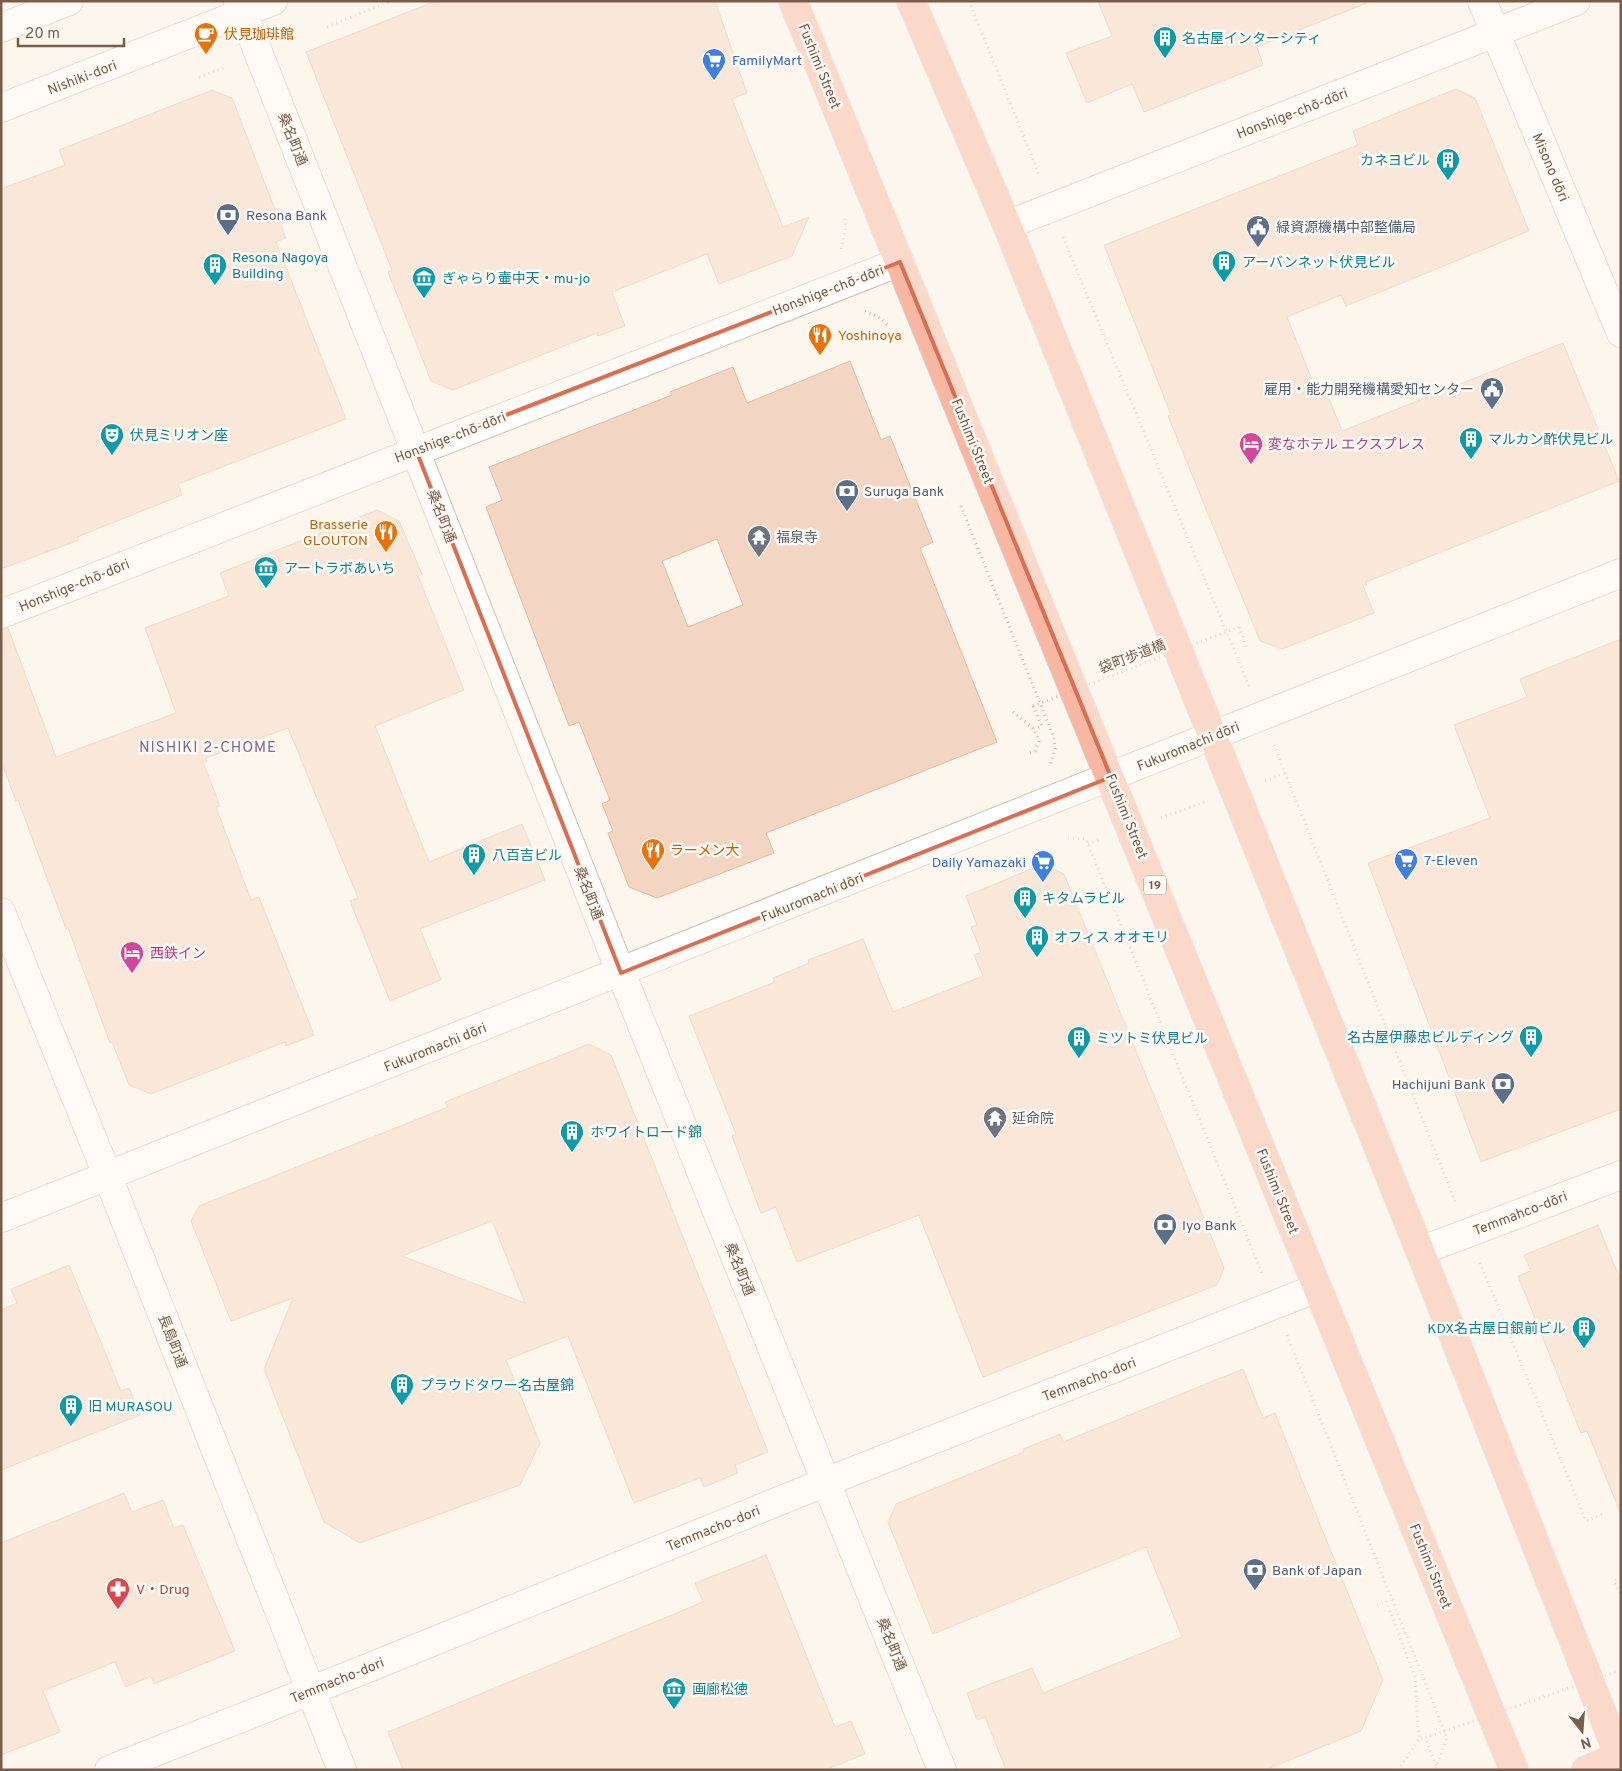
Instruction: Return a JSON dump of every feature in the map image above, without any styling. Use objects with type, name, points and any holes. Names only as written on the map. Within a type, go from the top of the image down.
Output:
[{"type":"highway","name":"Fushimi Street","points":[[793,1],[1132,828],[1514,1770]]},
{"type":"highway","points":[[911,1],[1006,225],[1420,1251],[1620,1758],[1586,1770]]},
{"type":"street","points":[[1,28],[69,1]]},
{"type":"street","name":"Nishiki-dori","points":[[1,108],[240,7],[274,1]]},
{"type":"street","name":"Misono dōri","points":[[1482,1],[1621,333]]},
{"type":"street","name":"Honshige-chō-dōri","points":[[1006,225],[1576,1]]},
{"type":"street","name":"桑名町通","points":[[240,7],[621,973],[942,1770]]},
{"type":"street","name":"Honshige-chō-dōri","points":[[1,614],[900,262]]},
{"type":"street","name":"Fukuromachi dōri","points":[[1,1218],[621,973],[1621,573]]},
{"type":"street","name":"長島町通","points":[[1,912],[108,1177],[342,1770]]},
{"type":"street","name":"Temmahco-dōri","points":[[1420,1251],[1621,1174]]},
{"type":"street","name":"Temmacho-dori","points":[[109,1770],[310,1691],[826,1482],[1318,1288]]},
{"type":"path","points":[[327,27],[391,1]]},
{"type":"path","points":[[969,1],[1042,182]]},
{"type":"path","points":[[199,77],[224,68]]},
{"type":"path","points":[[1065,244],[1243,671]]},
{"type":"path","points":[[865,311],[880,318],[891,330]]},
{"type":"path","points":[[959,502],[1054,738],[1055,749],[1050,765],[1052,773]]},
{"type":"path","name":"袋町歩道橋","points":[[1034,730],[1042,726],[1033,706],[1238,627],[1247,648]]},
{"type":"path","points":[[1013,712],[1034,730],[1039,741],[1036,751],[1029,753]]},
{"type":"path","points":[[1278,754],[1468,1232],[1586,1521],[1603,1514]]},
{"type":"path","points":[[1088,844],[1285,773]]},
{"type":"path","points":[[1068,838],[1086,839],[1447,1738],[1436,1770]]},
{"type":"path","points":[[1621,1578],[1614,1580],[1621,1596]]},
{"type":"path","points":[[1377,1605],[1386,1601],[1415,1676],[1419,1739],[1398,1770]]},
{"type":"path","points":[[1419,1739],[1621,1670]]},
{"type":"path","points":[[1425,1738],[1436,1770]]},
{"type":"highlighted area","points":[[900,262],[1111,777],[621,973],[416,450]]},
{"type":"building","points":[[436,1],[715,1],[747,93],[732,99],[783,227],[809,217],[792,256],[719,284],[707,254],[612,292],[625,326],[598,336],[597,333],[453,390],[431,381],[388,272],[392,270],[306,52]]},
{"type":"building","name":"名古屋インターシティ","points":[[1098,1],[1367,1],[1367,3],[1257,47],[1263,65],[1144,112],[1132,84],[1087,103],[1066,53],[1112,36]]},
{"type":"building","points":[[1456,89],[1475,98],[1529,231],[1346,306],[1341,295],[1287,317],[1318,395],[1326,391],[1342,431],[1563,343],[1619,481],[1366,582],[1367,584],[1363,586],[1374,613],[1282,649],[1260,641],[1168,416],[1171,415],[1104,245],[1358,145],[1353,131]]},
{"type":"building","points":[[212,90],[232,98],[286,238],[276,242],[346,419],[178,484],[182,495],[77,537],[79,540],[1,569],[1,189],[65,165],[59,150]]},
{"type":"building","points":[[850,361],[881,440],[890,436],[933,542],[920,548],[997,742],[766,833],[774,853],[657,898],[629,887],[608,833],[613,831],[602,804],[610,800],[579,722],[569,726],[486,507],[502,500],[489,467],[672,395],[670,392],[733,367],[747,403]],"holes":[[[717,539],[743,605],[688,627],[662,561]]]},
{"type":"building","points":[[377,510],[399,521],[422,574],[418,576],[464,690],[375,726],[429,862],[522,824],[545,880],[420,929],[441,980],[390,1001],[350,901],[358,898],[288,728],[206,758],[207,761],[203,762],[220,806],[216,807],[251,900],[259,897],[314,1035],[286,1046],[285,1042],[151,1094],[129,1085],[112,1042],[110,1043],[68,928],[66,929],[18,800],[16,801],[1,761],[1,629],[8,628],[56,757],[176,713],[145,628],[229,596],[220,573]]},
{"type":"building","points":[[1621,639],[1621,1109],[1481,1162],[1368,863],[1490,818],[1454,725],[1527,697],[1520,679]]},
{"type":"building","points":[[1043,864],[1064,874],[1224,1268],[1217,1285],[983,1377],[919,1215],[797,1262],[776,1207],[761,1213],[732,1136],[736,1134],[689,1016],[775,982],[773,978],[809,963],[808,960],[863,939],[893,1012],[983,976],[974,955],[981,952],[971,927],[977,925],[966,896]]},
{"type":"building","points":[[589,1044],[611,1055],[768,1452],[735,1465],[738,1473],[704,1487],[700,1478],[634,1503],[568,1336],[506,1360],[540,1443],[520,1485],[360,1543],[324,1522],[264,1369],[293,1298],[231,1321],[191,1221],[199,1206],[448,1107],[445,1102]],"holes":[[[492,1221],[525,1303],[402,1256]]]},
{"type":"building","name":"KDX名古屋日銀前ビル","points":[[1598,1225],[1621,1281],[1620,1512],[1587,1431],[1581,1433],[1518,1276],[1531,1271],[1524,1255]]},
{"type":"building","points":[[69,1265],[121,1391],[129,1388],[140,1415],[1,1470],[1,1310],[17,1303],[11,1289]]},
{"type":"building","name":"Bank of Japan","points":[[1243,1369],[1263,1418],[1275,1413],[1383,1680],[1361,1731],[1265,1770],[1006,1770],[985,1717],[977,1720],[967,1693],[1032,1668],[1043,1693],[1182,1637],[1146,1547],[933,1634],[888,1522],[896,1504],[1024,1452],[1023,1449],[1060,1434],[1063,1442]]},
{"type":"building","name":"V・Drug","points":[[124,1493],[132,1512],[163,1500],[174,1528],[183,1525],[235,1651],[154,1684],[151,1676],[126,1687],[115,1662],[43,1691],[60,1732],[1,1755],[1,1543]]},
{"type":"building","points":[[766,1555],[835,1727],[851,1721],[865,1754],[825,1770],[403,1770],[388,1732],[703,1602],[695,1583]]},
{"type":"place","name":"伏見珈琲館","points":[[206,55]]},
{"type":"place","name":"名古屋インターシティ","points":[[1165,59]]},
{"type":"place","name":"FamilyMart","points":[[714,81]]},
{"type":"place","name":"カネヨビル","points":[[1448,181]]},
{"type":"place","name":"Resona Bank","points":[[228,236]]},
{"type":"place","name":"緑資源機構中部整備局","points":[[1258,248]]},
{"type":"place","name":"アーバンネット伏見ビル","points":[[1224,283]]},
{"type":"place","name":"Resona Nagoya Building","points":[[215,286]]},
{"type":"place","name":"ぎゃらり壷中天・mu-jo","points":[[424,299]]},
{"type":"place","name":"Yoshinoya","points":[[820,356]]},
{"type":"place","name":"雇用・能力開発機構愛知センター","points":[[1492,410]]},
{"type":"place","name":"伏見ミリオン座","points":[[112,456]]},
{"type":"place","name":"マルカン酢伏見ビル","points":[[1471,460]]},
{"type":"place","name":"変なホテル エクスプレス","points":[[1251,465]]},
{"type":"place","name":"Suruga Bank","points":[[847,512]]},
{"type":"place","name":"Brasserie GLOUTON","points":[[386,553]]},
{"type":"place","name":"福泉寺","points":[[759,558]]},
{"type":"place","name":"アートラボあいち","points":[[266,589]]},
{"type":"place","name":"ラーメン大","points":[[653,871]]},
{"type":"place","name":"八百吉ビル","points":[[474,876]]},
{"type":"place","name":"7-Eleven","points":[[1406,881]]},
{"type":"place","name":"Daily Yamazaki","points":[[1043,883]]},
{"type":"place","name":"キタムラビル","points":[[1025,919]]},
{"type":"place","name":"オフィス オオモリ","points":[[1037,958]]},
{"type":"place","name":"西鉄イン","points":[[132,974]]},
{"type":"place","name":"名古屋伊藤忠ビルディング","points":[[1531,1058]]},
{"type":"place","name":"ミツトミ伏見ビル","points":[[1079,1059]]},
{"type":"place","name":"Hachijuni Bank","points":[[1503,1105]]},
{"type":"place","name":"延命院","points":[[995,1139]]},
{"type":"place","name":"ホワイトロード錦","points":[[572,1153]]},
{"type":"place","name":"Iyo Bank","points":[[1165,1246]]},
{"type":"place","name":"KDX名古屋日銀前ビル","points":[[1584,1349]]},
{"type":"place","name":"プラウドタワー名古屋錦","points":[[402,1406]]},
{"type":"place","name":"旧 MURASOU","points":[[71,1427]]},
{"type":"place","name":"Bank of Japan","points":[[1255,1591]]},
{"type":"place","name":"V・Drug","points":[[118,1610]]},
{"type":"place","name":"画廊松徳","points":[[674,1710]]},
{"type":"district","name":"NISHIKI 2-CHOME","points":[[208,747]]}]
